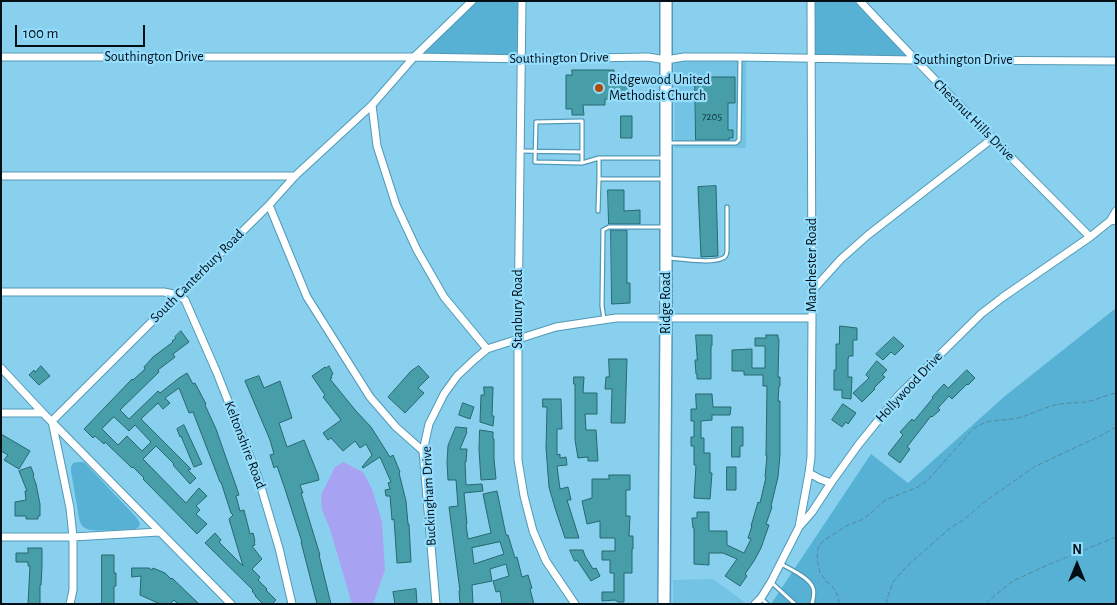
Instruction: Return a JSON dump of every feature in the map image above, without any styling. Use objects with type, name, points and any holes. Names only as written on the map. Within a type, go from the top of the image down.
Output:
[{"type":"main road","name":"Ridge Road","points":[[664,604],[666,1]]},
{"type":"street","name":"South Canterbury Road","points":[[52,421],[296,176],[372,105],[414,57],[472,1]]},
{"type":"street","name":"Stanbury Road","points":[[522,1],[520,58],[518,460],[532,531],[546,561],[575,604]]},
{"type":"street","name":"Manchester Road","points":[[800,527],[810,457],[812,318],[811,1]]},
{"type":"street","name":"Chestnut Hills Drive","points":[[860,1],[914,60],[1090,237]]},
{"type":"street","name":"Southington Drive","points":[[1,57],[520,58],[648,56],[666,60],[684,57],[740,57],[1116,61]]},
{"type":"street","points":[[372,105],[377,146],[396,205],[417,250],[444,297],[487,349]]},
{"type":"street","points":[[812,292],[841,259],[868,235],[993,138]]},
{"type":"street","points":[[1,176],[296,176]]},
{"type":"street","points":[[269,205],[307,297],[370,397],[396,427],[423,450]]},
{"type":"street","points":[[1113,220],[1116,211]]},
{"type":"street","name":"Hollywood Drive","points":[[758,601],[771,582],[800,527],[858,444],[898,396],[974,320],[1003,297],[1113,220]]},
{"type":"street","points":[[1,292],[164,292],[178,295]]},
{"type":"street","name":"Keltonshire Road","points":[[178,295],[185,300],[217,373],[258,477],[279,548],[292,604]]},
{"type":"street","name":"Buckingham Drive","points":[[436,604],[423,450],[429,424],[444,394],[457,376],[487,349],[556,327],[616,318],[812,318]]},
{"type":"street","points":[[1,368],[230,604]]},
{"type":"street","points":[[1,413],[43,413]]},
{"type":"street","points":[[52,421],[70,508],[73,537],[73,590],[70,604]]},
{"type":"street","points":[[809,473],[831,482]]},
{"type":"street","points":[[1,537],[73,537],[160,532]]},
{"type":"lane","points":[[666,142],[736,144],[739,140],[740,57]]},
{"type":"lane","points":[[582,163],[582,121],[536,122],[535,162],[582,163],[599,158],[666,158]]},
{"type":"lane","points":[[520,151],[582,152]]},
{"type":"lane","points":[[598,211],[599,158]]},
{"type":"lane","points":[[599,179],[666,180]]},
{"type":"lane","points":[[666,258],[703,260],[724,258],[727,251],[727,207]]},
{"type":"lane","points":[[604,320],[602,306],[603,230],[609,227],[666,227]]},
{"type":"lane","points":[[781,564],[811,584],[814,588],[812,604]]},
{"type":"lane","points":[[771,582],[795,604]]},
{"type":"lane","points":[[758,601],[767,604]]},
{"type":"path","points":[[839,604],[838,596],[833,587],[820,573],[817,559],[818,548],[823,541],[846,526],[862,520],[885,500],[918,487],[928,480],[973,428],[981,423],[990,420],[1015,419],[1055,405],[1089,401],[1116,393]]},
{"type":"path","points":[[886,604],[893,582],[906,567],[950,528],[1034,467],[1116,427]]},
{"type":"path","points":[[986,604],[1018,578],[1116,537]]},
{"type":"shaded area","points":[[472,1],[522,1],[520,58],[414,57]]},
{"type":"shaded area","points":[[811,1],[860,1],[914,60],[812,58]]},
{"type":"shaded area","points":[[674,55],[746,55],[746,148],[675,148]]},
{"type":"shaded area","points":[[1116,308],[1116,604],[771,604],[871,454],[908,483],[1005,396]]},
{"type":"shaded area","points":[[343,462],[363,472],[372,489],[382,522],[385,570],[373,604],[352,604],[330,529],[322,510],[321,495],[335,467]]},
{"type":"shaded area","points":[[73,463],[85,463],[136,517],[140,523],[139,527],[135,529],[101,531],[83,526],[79,518],[71,471]]},
{"type":"shaded area","points":[[713,579],[747,604],[673,604],[673,580]]},
{"type":"building","name":"Ridgewood United Methodist Church","points":[[572,70],[614,70],[614,78],[632,78],[632,99],[605,99],[605,105],[583,105],[584,115],[572,115],[572,109],[566,109],[566,75],[572,75]]},
{"type":"building","points":[[695,77],[735,77],[735,103],[728,103],[728,130],[733,130],[733,138],[729,138],[729,140],[696,140]]},
{"type":"building","points":[[621,116],[632,116],[632,138],[621,138]]},
{"type":"building","points":[[716,186],[718,256],[701,257],[698,187]]},
{"type":"building","points":[[608,190],[624,190],[624,211],[640,210],[640,224],[609,224]]},
{"type":"building","points":[[611,230],[627,230],[627,283],[630,283],[630,303],[612,304]]},
{"type":"building","points":[[840,326],[857,328],[857,340],[853,340],[853,356],[849,356],[848,359],[848,377],[852,377],[851,399],[842,398],[842,390],[834,390],[836,344],[839,344]]},
{"type":"building","points":[[181,331],[189,342],[173,354],[175,357],[158,370],[159,372],[120,410],[129,419],[158,391],[160,393],[187,373],[193,384],[195,383],[216,429],[239,495],[236,496],[240,511],[244,510],[250,534],[253,533],[255,545],[252,546],[262,559],[252,569],[260,577],[258,580],[276,600],[272,604],[263,604],[255,596],[253,590],[205,543],[215,533],[221,540],[219,542],[243,566],[229,519],[233,515],[193,412],[189,413],[179,388],[165,398],[170,403],[163,409],[158,403],[141,419],[191,469],[188,470],[196,478],[190,484],[156,446],[143,459],[186,503],[199,488],[207,496],[196,506],[200,510],[196,514],[207,524],[197,534],[133,467],[105,442],[104,444],[95,436],[93,438],[84,429],[132,379],[145,369],[144,367],[153,357],[173,342]],"holes":[[[114,417],[129,431],[135,425],[151,442],[142,451],[127,436],[118,445],[102,429]]]},
{"type":"building","points":[[696,335],[712,335],[711,379],[697,379],[695,360],[697,360]]},
{"type":"building","points":[[766,335],[778,335],[779,339],[778,377],[780,377],[780,386],[778,401],[780,401],[780,455],[778,477],[772,507],[766,524],[769,525],[761,548],[740,586],[725,576],[737,559],[723,553],[709,553],[709,565],[694,564],[694,528],[692,518],[697,518],[697,512],[709,512],[709,531],[727,531],[727,545],[744,553],[751,539],[748,538],[758,502],[760,503],[766,477],[767,386],[763,386],[763,375],[744,375],[744,371],[732,371],[732,350],[752,349],[752,368],[765,368],[765,346],[755,346],[755,338],[766,338]]},
{"type":"building","points":[[894,337],[904,346],[895,355],[891,352],[883,360],[876,354]]},
{"type":"building","points":[[609,359],[627,359],[625,423],[611,423],[612,389],[605,389],[606,377],[609,377]]},
{"type":"building","points":[[877,361],[887,370],[882,375],[885,377],[862,402],[853,393],[869,378],[866,375]]},
{"type":"building","points":[[41,366],[50,376],[39,385],[29,375]]},
{"type":"building","points":[[329,366],[333,374],[330,379],[371,427],[390,457],[393,455],[400,472],[406,501],[411,562],[397,563],[394,519],[392,520],[390,496],[386,496],[385,490],[390,489],[388,483],[391,482],[380,457],[363,468],[372,455],[366,444],[360,448],[355,441],[343,451],[331,438],[328,440],[323,433],[341,420],[323,397],[325,395],[312,376]]},
{"type":"building","points":[[419,366],[429,377],[418,388],[424,393],[405,413],[388,397],[411,371]]},
{"type":"building","points":[[967,370],[975,378],[952,399],[949,396],[938,408],[940,410],[931,416],[907,447],[910,449],[900,463],[888,454],[903,435],[900,432],[912,419],[914,421],[944,384],[948,388]]},
{"type":"building","points":[[259,376],[264,388],[280,381],[292,418],[279,423],[287,447],[304,440],[318,475],[319,480],[300,485],[320,555],[331,604],[317,604],[302,542],[277,466],[274,468],[270,455],[274,454],[270,440],[245,381]]},
{"type":"building","points":[[574,377],[584,377],[583,393],[597,393],[597,414],[585,414],[586,430],[596,430],[598,461],[588,461],[588,457],[578,458],[575,440]]},
{"type":"building","points":[[484,387],[493,387],[493,426],[480,422],[481,395],[484,395]]},
{"type":"building","points":[[696,394],[712,394],[713,407],[731,407],[730,415],[712,415],[712,420],[701,421],[701,438],[704,438],[704,453],[710,453],[710,473],[712,473],[710,499],[694,498],[696,465],[694,465],[694,446],[691,446],[691,437],[694,437],[694,421],[691,421],[691,409],[696,409]]},
{"type":"building","points":[[543,399],[561,399],[562,429],[557,429],[557,455],[560,454],[560,458],[566,457],[567,465],[557,466],[560,489],[568,487],[571,500],[567,500],[579,538],[565,538],[549,487],[546,448],[547,407],[543,407]]},
{"type":"building","points":[[463,403],[474,407],[470,419],[459,415]]},
{"type":"building","points":[[843,404],[856,413],[848,424],[846,422],[842,427],[832,420]]},
{"type":"building","points":[[184,425],[202,464],[194,467],[177,429]]},
{"type":"building","points":[[456,427],[467,428],[460,449],[467,449],[465,462],[466,485],[482,484],[483,491],[464,493],[468,539],[491,533],[483,494],[497,491],[506,535],[508,535],[515,558],[517,557],[522,577],[528,575],[534,604],[502,604],[500,591],[496,592],[493,581],[509,576],[506,564],[490,569],[492,581],[472,585],[473,604],[460,604],[449,507],[458,506],[456,480],[448,480],[448,446]],"holes":[[[500,542],[504,554],[474,564],[472,548]]]},
{"type":"building","points":[[732,427],[743,427],[743,446],[740,446],[740,457],[732,457]]},
{"type":"building","points":[[480,430],[493,432],[496,479],[481,480]]},
{"type":"building","points":[[1,434],[30,451],[19,469],[4,460],[8,455],[1,451]]},
{"type":"building","points":[[31,467],[40,504],[40,516],[38,516],[38,519],[26,519],[26,516],[15,516],[15,502],[26,500],[25,491],[27,491],[19,471]]},
{"type":"building","points":[[727,467],[736,467],[736,490],[727,490]]},
{"type":"building","points":[[609,475],[630,475],[630,490],[626,490],[626,516],[630,516],[629,536],[633,536],[632,573],[624,573],[624,602],[615,600],[602,601],[602,592],[614,592],[614,573],[610,573],[610,560],[602,560],[602,551],[615,551],[615,538],[600,538],[600,521],[587,524],[582,501],[592,498],[592,479],[609,479]]},
{"type":"building","points":[[28,548],[42,548],[40,604],[28,604],[30,566],[28,566],[28,562],[16,562],[16,553],[28,553]]},
{"type":"building","points":[[570,550],[583,550],[593,569],[596,568],[600,576],[591,581],[577,560],[575,561]]},
{"type":"building","points":[[102,555],[114,555],[116,586],[114,586],[114,604],[102,604]]},
{"type":"building","points":[[132,568],[149,568],[152,570],[153,568],[165,573],[199,604],[178,604],[174,600],[170,604],[160,604],[140,595],[141,576],[132,577]]},
{"type":"building","points":[[416,589],[417,604],[395,604],[393,592]]},
{"type":"place","name":"Ridgewood United Methodist Church","points":[[599,88]]}]
